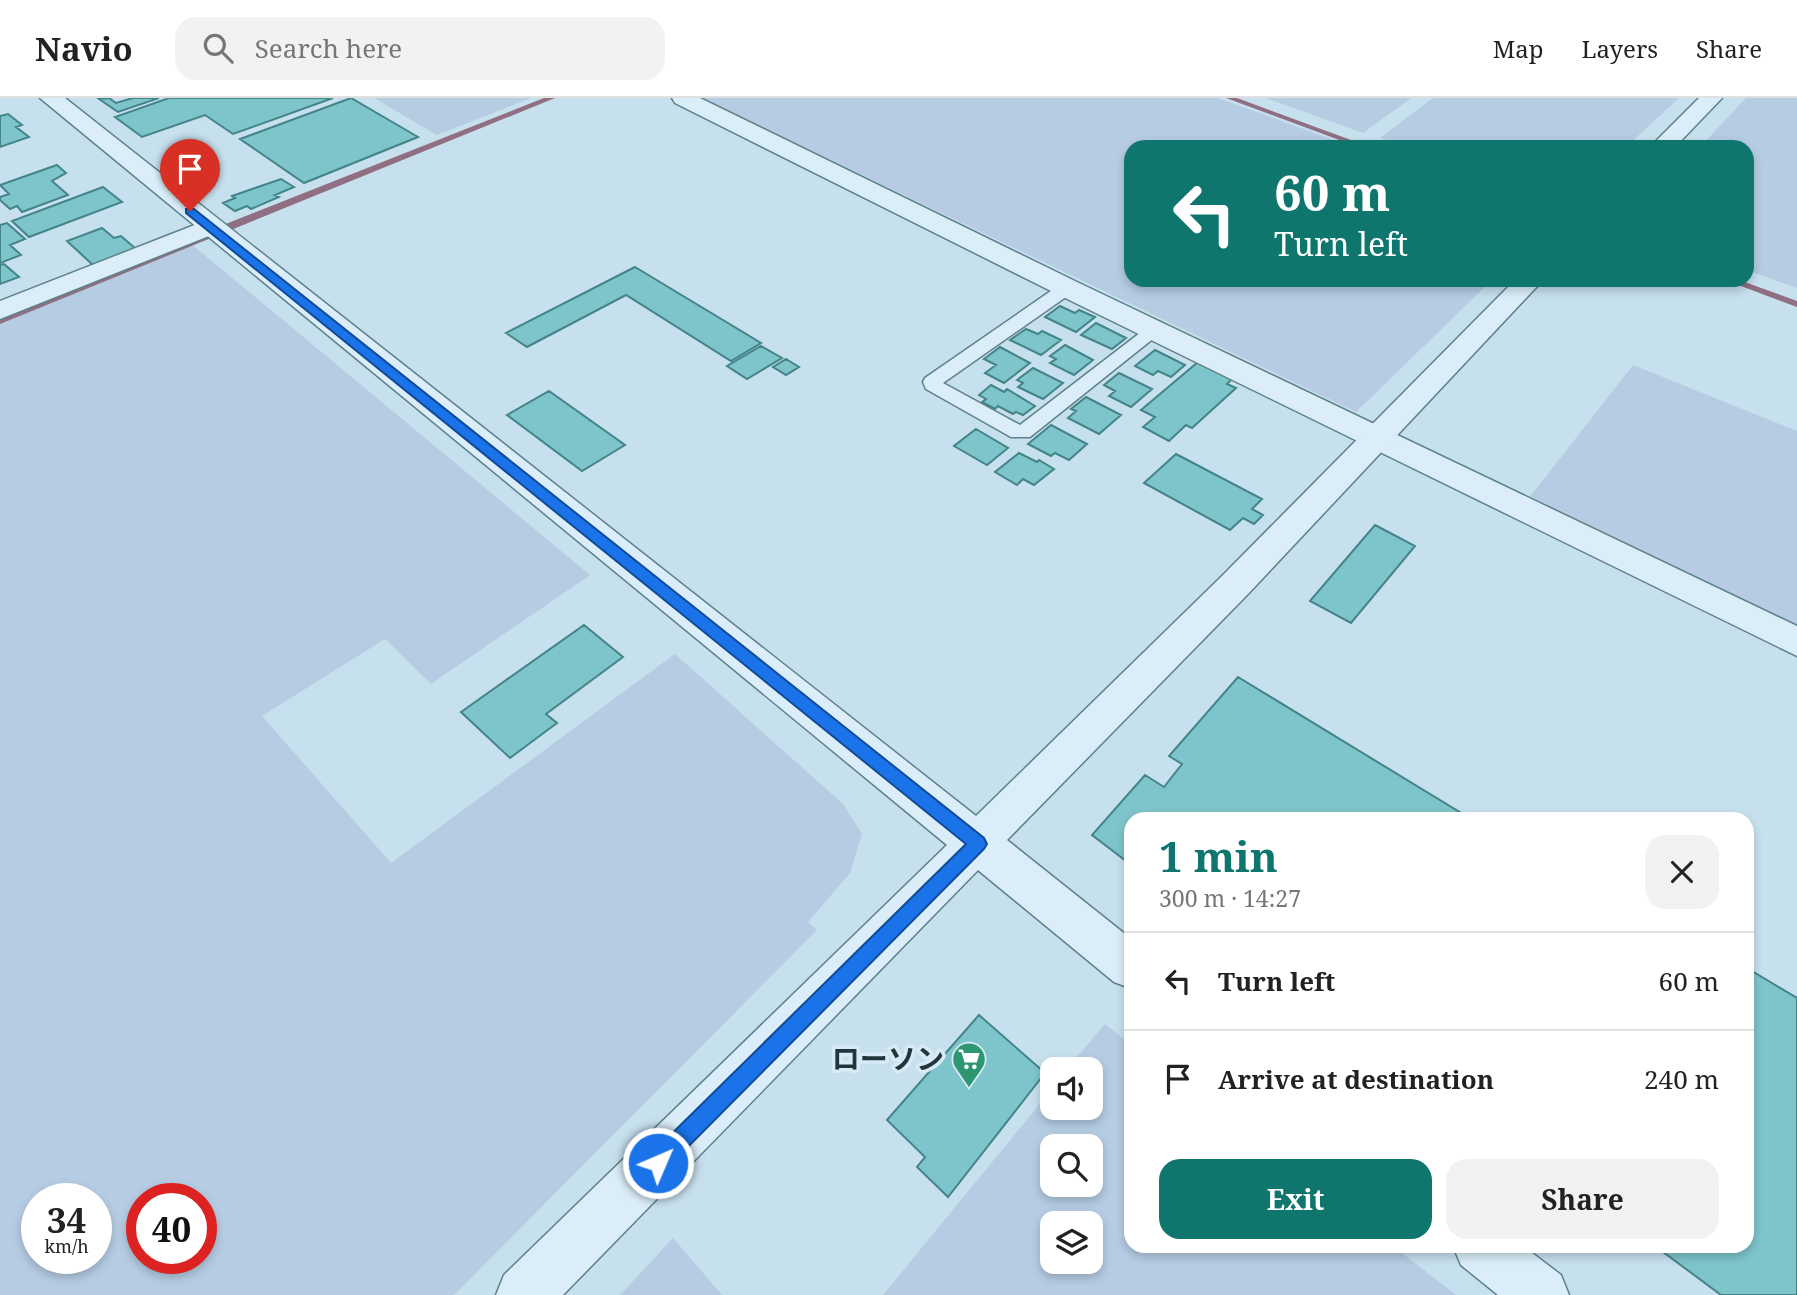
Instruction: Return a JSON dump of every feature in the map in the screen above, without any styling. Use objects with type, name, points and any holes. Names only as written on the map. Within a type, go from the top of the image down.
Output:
[{"type":"street","points":[[51,98],[1124,961]]},
{"type":"street","points":[[683,98],[1067,288],[1797,642]]},
{"type":"street","points":[[1669,140],[1711,98]]},
{"type":"street","points":[[0,311],[216,232]]},
{"type":"street","points":[[524,1295],[978,844],[1524,287]]},
{"type":"street","points":[[1489,1253],[1541,1295]]},
{"type":"lane","points":[[1067,288],[933,384],[1018,432],[1023,432],[1155,330]]},
{"type":"shaded area","points":[[374,98],[531,98],[437,135]]},
{"type":"shaded area","points":[[702,98],[1218,98],[1334,140],[1124,140],[1124,287],[1485,287],[1356,412]]},
{"type":"shaded area","points":[[1266,98],[1411,98],[1363,133]]},
{"type":"shaded area","points":[[1433,98],[1679,98],[1634,140],[1380,138]]},
{"type":"shaded area","points":[[1746,98],[1797,98],[1797,288],[1754,273],[1754,140],[1707,140]]},
{"type":"shaded area","points":[[190,243],[590,575],[431,684],[385,639],[262,716],[391,863],[675,654],[843,804],[862,834],[850,873],[808,922],[817,930],[454,1295],[0,1295],[0,319]]},
{"type":"shaded area","points":[[1633,365],[1797,431],[1797,626],[1529,498]]},
{"type":"shaded area","points":[[1105,1024],[1124,1039],[1124,1253],[1402,1253],[1456,1295],[883,1295],[1040,1104],[1040,1120],[1103,1120],[1103,1057],[1077,1057]]},
{"type":"shaded area","points":[[673,1238],[722,1295],[620,1295]]},
{"type":"building","points":[[109,98],[116,103],[133,98],[159,98],[118,112],[99,99]]},
{"type":"building","points":[[169,98],[333,98],[233,134],[205,115],[142,137],[115,117]]},
{"type":"building","points":[[351,98],[418,137],[304,183],[240,139]]},
{"type":"building","points":[[8,114],[22,125],[16,127],[29,137],[0,147],[0,116]]},
{"type":"building","points":[[57,165],[66,173],[52,181],[68,195],[22,212],[17,206],[10,209],[0,200],[0,197],[9,194],[0,185]]},
{"type":"building","points":[[281,179],[294,187],[251,209],[247,206],[235,211],[223,203],[235,198],[232,196]]},
{"type":"building","points":[[103,187],[122,202],[29,237],[12,221]]},
{"type":"building","points":[[7,223],[25,239],[10,245],[21,255],[0,263],[0,225]]},
{"type":"building","points":[[102,228],[114,238],[121,236],[136,249],[94,266],[67,241]]},
{"type":"building","points":[[4,264],[19,277],[0,284],[0,265]]},
{"type":"building","points":[[635,267],[761,343],[731,361],[626,295],[527,347],[506,333]]},
{"type":"building","points":[[1060,306],[1075,313],[1079,310],[1095,317],[1076,332],[1045,317]]},
{"type":"building","points":[[1096,323],[1126,338],[1112,349],[1081,335]]},
{"type":"building","points":[[1026,329],[1038,334],[1042,331],[1061,340],[1041,355],[1010,340]]},
{"type":"building","points":[[1065,345],[1093,360],[1074,375],[1050,363],[1056,359],[1050,356]]},
{"type":"building","points":[[761,346],[782,358],[747,379],[727,366]]},
{"type":"building","points":[[1000,347],[1030,363],[1004,383],[985,373],[996,365],[984,359]]},
{"type":"building","points":[[1155,350],[1185,365],[1171,377],[1158,371],[1153,375],[1135,366]]},
{"type":"building","points":[[786,359],[799,367],[786,375],[773,367]]},
{"type":"building","points":[[1198,362],[1233,378],[1227,384],[1236,388],[1192,428],[1186,425],[1169,441],[1143,427],[1155,417],[1141,410]]},
{"type":"building","points":[[1033,368],[1063,383],[1043,399],[1018,387],[1023,383],[1017,380]]},
{"type":"building","points":[[1119,373],[1152,389],[1131,407],[1109,396],[1115,391],[1104,385]]},
{"type":"building","points":[[991,385],[1004,392],[1007,389],[1035,406],[1023,415],[1016,412],[1013,414],[998,406],[995,409],[982,402],[986,399],[979,395]]},
{"type":"building","points":[[549,391],[625,445],[582,471],[507,415]]},
{"type":"building","points":[[1086,397],[1121,415],[1099,434],[1068,418],[1076,411],[1071,409]]},
{"type":"building","points":[[1051,425],[1087,444],[1069,460],[1055,453],[1051,456],[1028,444]]},
{"type":"building","points":[[976,429],[1008,448],[987,465],[954,446]]},
{"type":"building","points":[[1019,453],[1054,469],[1034,485],[1023,479],[1017,485],[995,472]]},
{"type":"building","points":[[1176,454],[1262,499],[1252,509],[1263,515],[1254,524],[1243,518],[1230,530],[1144,483]]},
{"type":"building","points":[[1375,525],[1415,546],[1351,623],[1310,601]]},
{"type":"building","points":[[584,625],[623,657],[546,714],[557,723],[510,758],[461,712]]},
{"type":"building","points":[[1238,677],[1460,812],[1124,812],[1124,859],[1092,835],[1145,775],[1164,787],[1182,764],[1169,756]]},
{"type":"building","points":[[1754,972],[1797,998],[1797,1295],[1721,1295],[1664,1253],[1754,1253]]},
{"type":"building","points":[[979,1015],[1040,1069],[1040,1079],[948,1197],[917,1167],[925,1157],[887,1120]]},
{"type":"waterway","points":[[0,321],[241,221],[551,98]]},
{"type":"waterway","points":[[1230,98],[1347,140]]},
{"type":"waterway","points":[[1750,287],[1797,304]]},
{"type":"place","name":"ローソン","points":[[969,1089]]},
{"type":"route","points":[[190,211],[978,844],[658,1163]]}]
